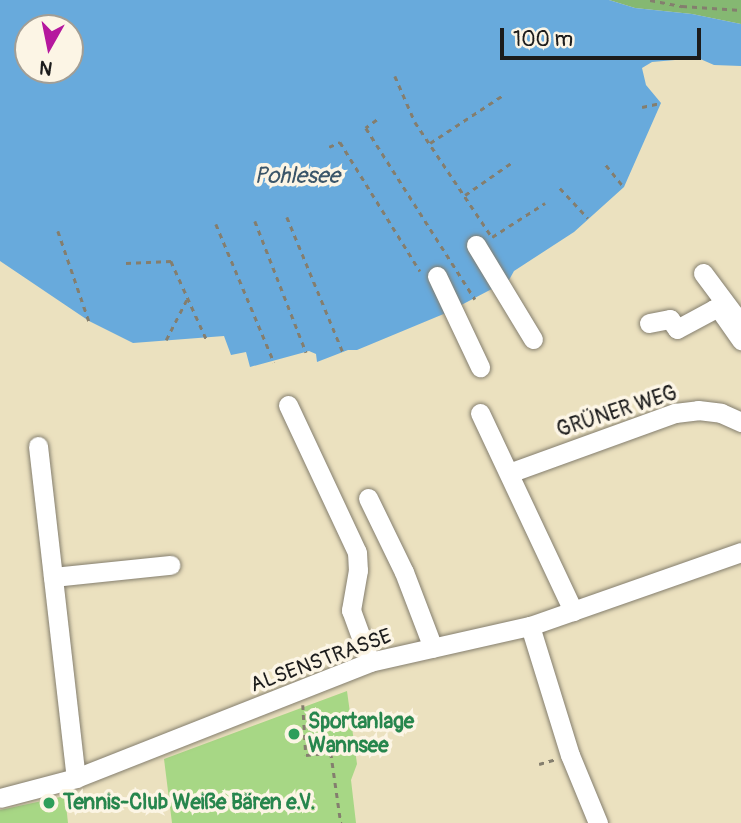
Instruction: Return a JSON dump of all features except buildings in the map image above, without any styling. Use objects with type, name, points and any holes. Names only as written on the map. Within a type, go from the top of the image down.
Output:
[{"type":"street","points":[[485,241],[533,339]]},
{"type":"street","points":[[703,274],[741,326]]},
{"type":"street","points":[[431,277],[480,367]]},
{"type":"street","points":[[649,323],[670,319],[677,329],[714,309],[720,310],[741,340]]},
{"type":"street","points":[[288,405],[357,552],[358,570],[351,610],[370,662]]},
{"type":"street","name":"GRÜNER WEG","points":[[509,473],[675,413],[709,412],[741,422]]},
{"type":"street","points":[[480,413],[573,611]]},
{"type":"street","points":[[37,446],[76,778]]},
{"type":"street","points":[[369,499],[404,572],[433,648]]},
{"type":"street","name":"ALSENSTRASSE","points":[[0,798],[76,778],[370,662],[530,626],[741,552]]},
{"type":"street","points":[[53,577],[170,565]]},
{"type":"street","points":[[530,626],[570,755],[598,823]]},
{"type":"path","points":[[650,0],[741,10]]},
{"type":"path","points":[[395,76],[415,122],[464,196],[485,241],[545,203]]},
{"type":"path","points":[[429,144],[503,95]]},
{"type":"path","points":[[642,107],[661,103]]},
{"type":"path","points":[[377,120],[366,128],[475,299]]},
{"type":"path","points":[[329,147],[340,142],[431,277]]},
{"type":"path","points":[[464,196],[511,163]]},
{"type":"path","points":[[606,165],[624,187]]},
{"type":"path","points":[[561,188],[588,218]]},
{"type":"path","points":[[287,217],[343,352]]},
{"type":"path","points":[[255,221],[306,352]]},
{"type":"path","points":[[216,224],[274,362]]},
{"type":"path","points":[[58,231],[89,321]]},
{"type":"path","points":[[126,263],[171,261],[206,338]]},
{"type":"path","points":[[166,340],[188,297]]},
{"type":"path","points":[[300,691],[306,755],[331,753],[341,823]]},
{"type":"green space","points":[[609,0],[741,0],[741,24],[692,14],[635,8]]},
{"type":"green space","name":"Sportanlage Wannsee","points":[[347,691],[357,764],[351,780],[356,823],[172,823],[164,759]]},
{"type":"green space","name":"Tennis-Club Weiße Bären e.V.","points":[[65,796],[68,823],[0,823],[0,810]]},
{"type":"water","name":"Pohlesee","points":[[0,0],[609,0],[635,8],[692,14],[741,24],[741,66],[714,65],[698,58],[652,62],[642,68],[646,85],[661,103],[624,187],[574,232],[514,271],[509,280],[446,313],[357,350],[348,350],[317,362],[316,354],[309,351],[250,367],[246,352],[231,355],[224,336],[133,343],[89,321],[0,261]]},
{"type":"place","name":"Sportanlage Wannsee","points":[[294,734]]},
{"type":"place","name":"Tennis-Club Weiße Bären e.V.","points":[[49,803]]}]
